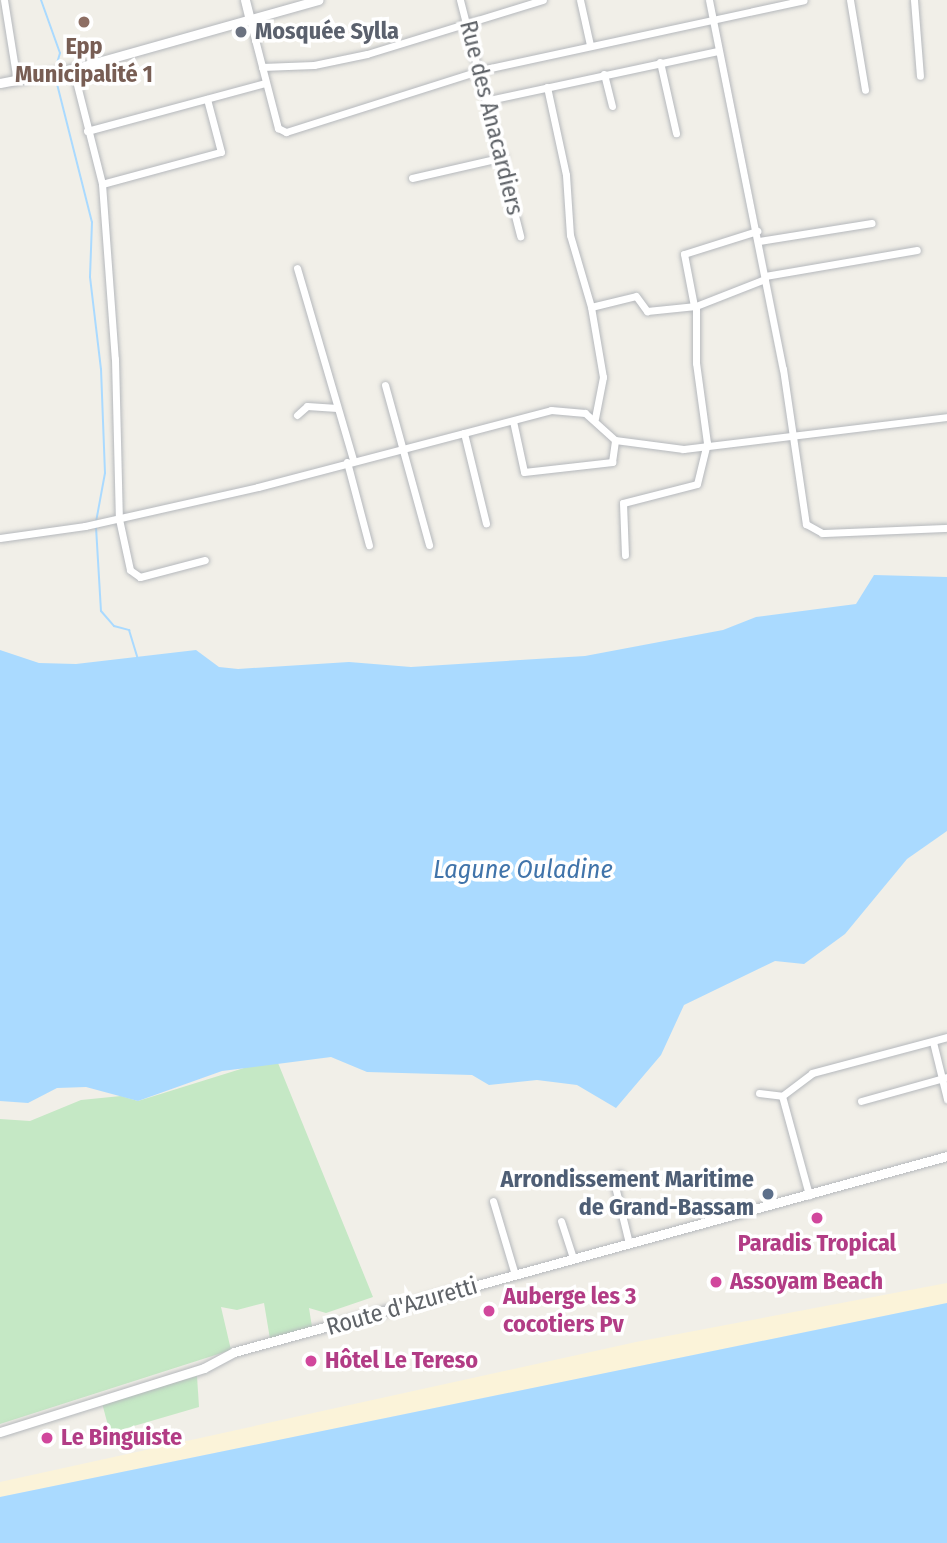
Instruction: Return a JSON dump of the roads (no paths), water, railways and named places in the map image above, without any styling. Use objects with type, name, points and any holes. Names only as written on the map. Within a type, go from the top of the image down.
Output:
[{"type":"street","points":[[4,0],[17,81]]},
{"type":"street","points":[[245,0],[278,128],[286,132],[481,70],[804,0]]},
{"type":"street","points":[[0,83],[73,69],[319,0]]},
{"type":"street","name":"Rue des Anacardiers","points":[[460,0],[504,157],[520,236]]},
{"type":"street","points":[[262,67],[314,65],[367,54],[543,0]]},
{"type":"street","points":[[580,0],[590,45]]},
{"type":"street","points":[[709,0],[759,241],[796,438],[802,507],[810,530],[947,528]]},
{"type":"street","points":[[850,0],[865,90]]},
{"type":"street","points":[[914,0],[920,76]]},
{"type":"street","points":[[489,100],[718,51]]},
{"type":"street","points":[[660,62],[676,133]]},
{"type":"street","points":[[73,69],[102,184],[115,359],[119,519],[132,575],[156,575],[205,560]]},
{"type":"street","points":[[604,74],[612,107]]},
{"type":"street","points":[[87,131],[265,83]]},
{"type":"street","points":[[547,87],[566,175],[570,236],[591,307],[603,377],[595,418]]},
{"type":"street","points":[[102,184],[218,155],[207,99]]},
{"type":"street","points":[[412,177],[504,157]]},
{"type":"street","points":[[759,241],[872,223]]},
{"type":"street","points":[[625,555],[623,503],[694,489],[707,443],[696,363],[695,306],[684,254],[757,231]]},
{"type":"street","points":[[591,307],[636,296],[647,311],[695,306],[765,278],[917,250]]},
{"type":"street","points":[[297,268],[337,408],[369,545]]},
{"type":"street","points":[[385,385],[429,545]]},
{"type":"street","points":[[297,415],[307,406],[337,408]]},
{"type":"street","points":[[0,538],[119,519],[556,409],[595,418],[615,440],[683,449],[707,443],[796,438],[947,417]]},
{"type":"street","points":[[513,421],[524,472],[612,462],[615,440]]},
{"type":"street","points":[[464,433],[486,523]]},
{"type":"street","points":[[759,1093],[782,1096],[819,1070],[947,1037]]},
{"type":"street","points":[[933,1042],[947,1099]]},
{"type":"street","points":[[861,1101],[944,1078]]},
{"type":"street","points":[[782,1096],[809,1195]]},
{"type":"street","name":"Route d'Azuretti","points":[[0,1432],[204,1368],[234,1352],[947,1156]]},
{"type":"street","points":[[620,1174],[613,1178],[629,1243]]},
{"type":"street","points":[[493,1201],[515,1275]]},
{"type":"street","points":[[561,1221],[573,1258]]},
{"type":"water","name":"Lagune Ouladine","points":[[874,575],[947,577],[947,831],[907,859],[845,934],[804,964],[775,961],[684,1005],[661,1055],[616,1108],[577,1085],[537,1080],[489,1085],[472,1075],[367,1072],[331,1057],[222,1071],[138,1101],[86,1087],[57,1088],[28,1103],[0,1101],[0,650],[39,663],[76,664],[196,650],[219,667],[238,669],[349,662],[411,667],[585,656],[723,630],[756,617],[856,604]]},
{"type":"water","points":[[947,1303],[947,1543],[0,1543],[0,1497]]},
{"type":"waterway","points":[[41,0],[60,53],[55,70]]},
{"type":"waterway","points":[[55,76],[92,222],[90,277],[101,369],[105,473],[96,522]]},
{"type":"waterway","points":[[96,527],[101,611],[114,626],[129,630],[137,657]]},
{"type":"place","name":"Epp Municipalité 1","points":[[84,22]]},
{"type":"place","name":"Mosquée Sylla","points":[[241,32]]},
{"type":"place","name":"Arrondissement Maritime de Grand-Bassam","points":[[768,1194]]},
{"type":"place","name":"Paradis Tropical","points":[[817,1218]]},
{"type":"place","name":"Assoyam Beach","points":[[716,1282]]},
{"type":"place","name":"Auberge les 3 cocotiers Pv","points":[[489,1311]]},
{"type":"place","name":"Hôtel Le Tereso","points":[[311,1361]]},
{"type":"place","name":"Le Binguiste","points":[[47,1438]]}]
